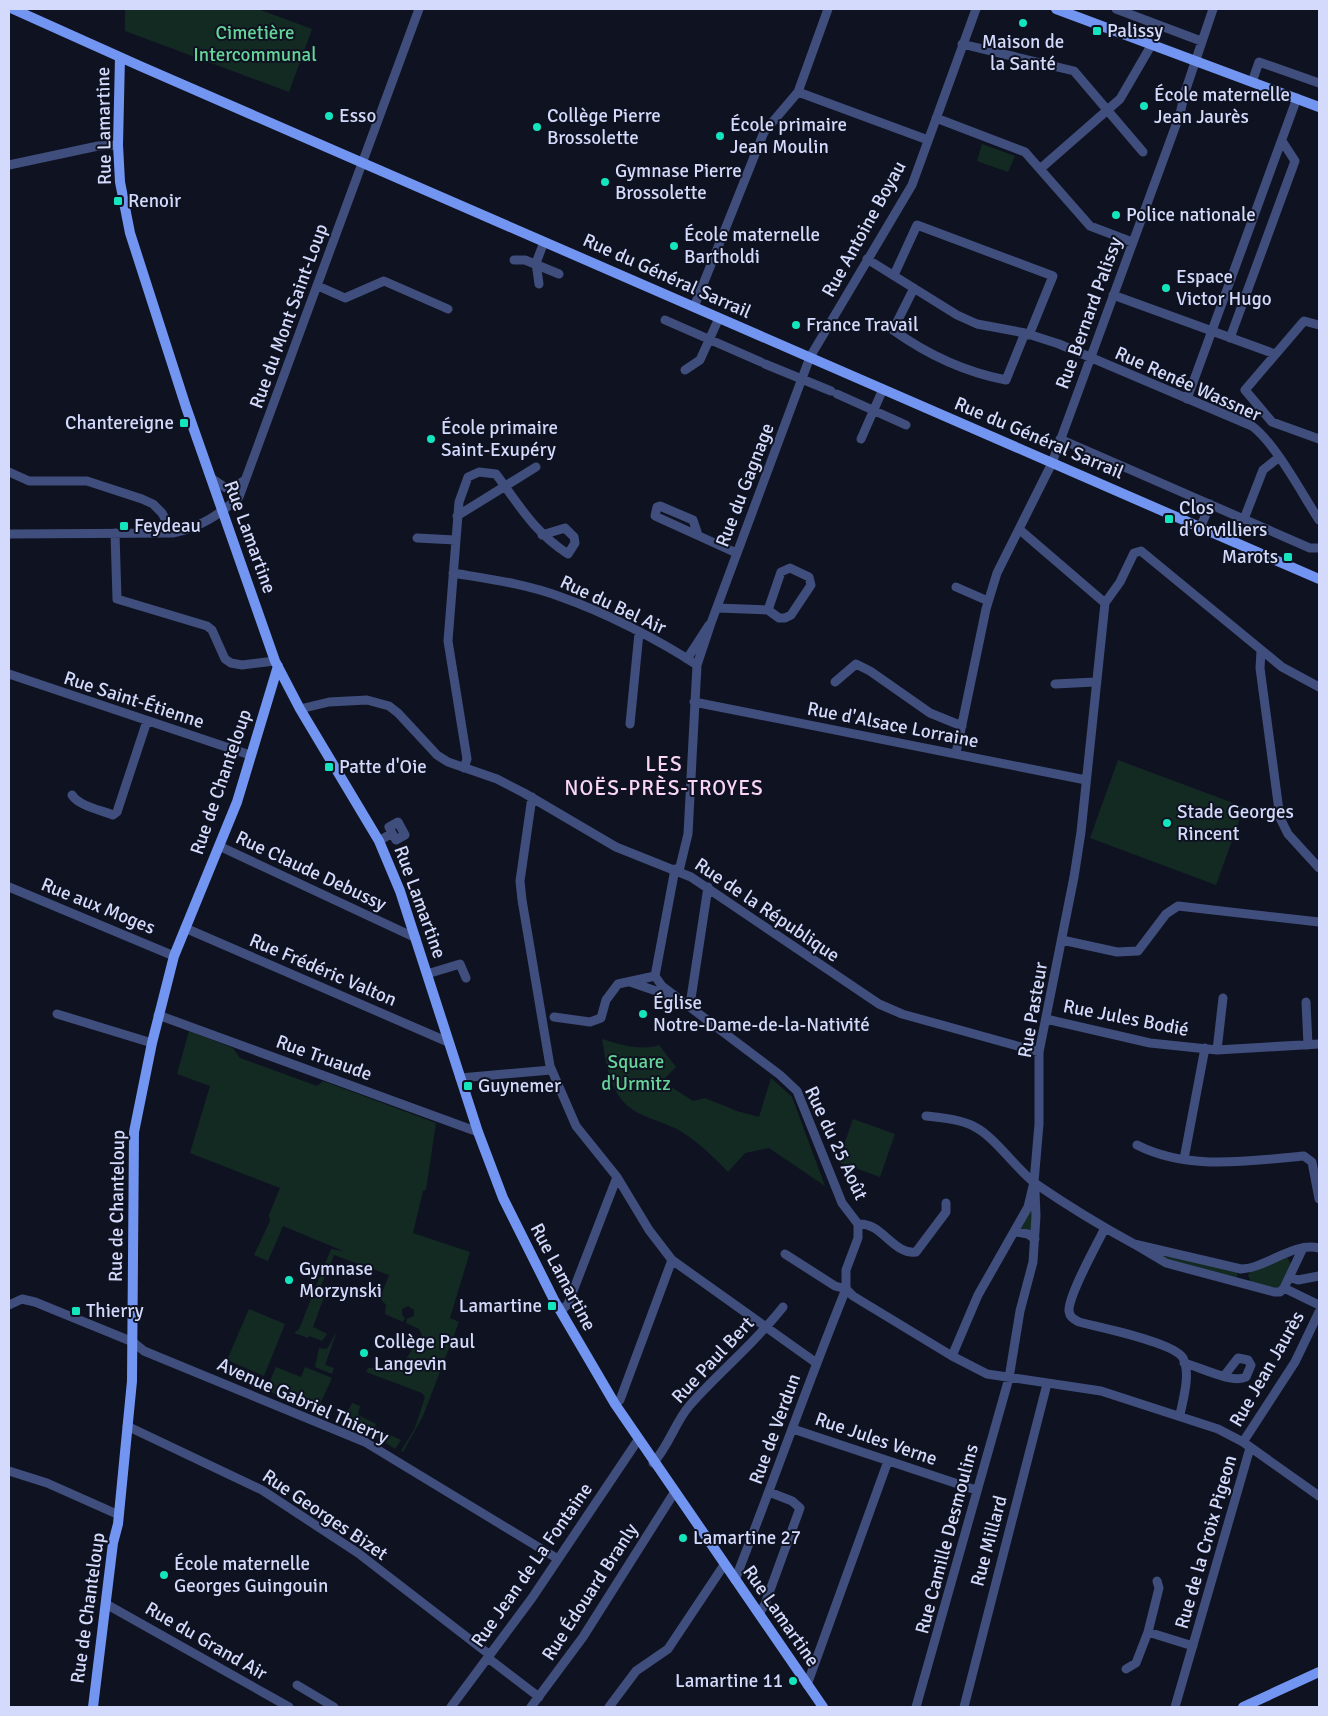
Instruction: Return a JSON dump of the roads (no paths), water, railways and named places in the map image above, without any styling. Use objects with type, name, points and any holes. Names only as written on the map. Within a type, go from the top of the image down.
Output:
[{"type":"street","name":"Rue du Général Sarrail","points":[[13,9],[883,390],[1314,574],[1319,579]]},
{"type":"street","name":"Rue du Mont Saint-Loup","points":[[9,534],[173,533],[189,530],[223,511],[239,498],[364,163],[419,9]]},
{"type":"street","points":[[694,307],[764,132],[798,92],[828,9]]},
{"type":"street","name":"Rue Antoine Boyau","points":[[810,357],[912,185],[976,9]]},
{"type":"street","points":[[1056,9],[1319,106]]},
{"type":"street","points":[[1116,9],[1201,41]]},
{"type":"street","name":"Rue Bernard Palissy","points":[[956,753],[988,601],[997,573],[1052,463],[1180,114],[1201,41],[1213,9]]},
{"type":"street","points":[[962,44],[1069,68],[1077,74],[1143,152]]},
{"type":"street","points":[[1040,169],[1120,99],[1152,44]]},
{"type":"street","name":"Rue Lamartine","points":[[120,57],[118,145],[120,182],[130,233],[210,477],[276,664],[379,841],[400,891],[478,1132],[515,1225],[561,1311],[638,1440],[823,1707]]},
{"type":"street","points":[[1252,82],[1259,62],[1319,84]]},
{"type":"street","points":[[798,92],[928,140]]},
{"type":"street","points":[[1187,399],[1282,148],[1297,98]]},
{"type":"street","points":[[936,118],[1020,149],[1090,226],[1132,242]]},
{"type":"street","points":[[9,164],[98,146],[118,145]]},
{"type":"street","points":[[1230,338],[1295,161],[1292,155],[1282,148]]},
{"type":"street","points":[[894,275],[917,225],[1054,276],[1006,380],[986,376],[941,360],[917,347],[893,330],[914,288]]},
{"type":"street","points":[[539,284],[536,263],[544,242]]},
{"type":"street","name":"Rue Renée Wassner","points":[[868,259],[957,315],[977,324],[1027,334],[1059,344],[1252,426],[1260,432],[1319,520]]},
{"type":"street","points":[[514,260],[536,263],[559,274]]},
{"type":"street","points":[[318,286],[345,298],[384,281],[448,309]]},
{"type":"street","points":[[1113,295],[1275,354]]},
{"type":"street","points":[[685,370],[700,360],[718,318]]},
{"type":"street","points":[[665,320],[802,378],[906,425]]},
{"type":"street","points":[[1319,326],[1304,321],[1245,390],[1272,422],[1319,439]]},
{"type":"street","name":"Rue du Gagnage","points":[[656,979],[677,870],[688,834],[697,666],[711,623],[810,357]]},
{"type":"street","points":[[861,439],[883,390]]},
{"type":"street","name":"Rue du Général Sarrail","points":[[1060,439],[1310,548],[1319,548]]},
{"type":"street","points":[[1244,519],[1263,470],[1278,458]]},
{"type":"street","points":[[457,516],[536,467]]},
{"type":"street","points":[[9,472],[29,481],[87,481],[142,499],[153,504],[162,513],[173,533]]},
{"type":"street","points":[[464,768],[466,759],[448,641],[457,516],[459,502],[468,477],[479,472],[496,474],[531,524],[542,534]]},
{"type":"street","points":[[210,477],[226,488],[235,486],[245,480]]},
{"type":"street","points":[[1200,526],[1210,504]]},
{"type":"street","points":[[698,535],[693,520],[660,506],[658,507],[655,516],[737,553]]},
{"type":"street","points":[[1020,530],[1105,603],[1137,552],[1141,551],[1261,651],[1282,667],[1319,687]]},
{"type":"street","points":[[115,533],[117,599],[207,626],[212,630],[225,660],[231,663],[242,665],[276,664]]},
{"type":"street","points":[[417,538],[455,540]]},
{"type":"street","points":[[717,608],[768,610],[778,618],[792,615],[811,585],[809,577],[790,568],[781,572],[768,610]]},
{"type":"street","name":"Rue du Bel Air","points":[[453,573],[541,590],[562,597],[639,633],[697,666]]},
{"type":"street","points":[[956,587],[988,601]]},
{"type":"street","name":"Rue Pasteur","points":[[952,1356],[978,1295],[1016,1232],[1028,1207],[1034,1182],[1039,1124],[1039,1052],[1074,877],[1105,603]]},
{"type":"street","name":"Rue du Gagnage","points":[[687,659],[702,633],[711,623]]},
{"type":"street","points":[[630,724],[639,633]]},
{"type":"street","points":[[1261,651],[1260,668],[1280,818],[1288,834],[1319,868]]},
{"type":"street","name":"Rue de Chanteloup","points":[[93,1707],[113,1543],[119,1515],[132,1381],[134,1132],[158,1015],[174,956],[237,802],[276,664]]},
{"type":"street","points":[[835,682],[856,664],[870,671],[930,713],[962,726]]},
{"type":"street","name":"Rue Saint-Étienne","points":[[9,674],[250,755]]},
{"type":"street","points":[[1055,684],[1095,682]]},
{"type":"street","name":"Rue de la République","points":[[300,708],[329,702],[367,700],[380,702],[398,713],[437,755],[532,797],[616,848],[677,870],[708,887],[879,1004],[902,1014],[1039,1052]]},
{"type":"street","name":"Rue d'Alsace Lorraine","points":[[694,702],[1086,780]]},
{"type":"street","points":[[72,795],[75,800],[101,811],[113,815],[117,812],[147,721]]},
{"type":"street","points":[[532,797],[520,881],[551,1070],[576,1126],[617,1177],[649,1230],[672,1260],[815,1362]]},
{"type":"street","points":[[379,841],[392,833]]},
{"type":"street","name":"Rue Claude Debussy","points":[[219,846],[416,938]]},
{"type":"street","name":"Rue aux Moges","points":[[9,887],[174,956]]},
{"type":"street","points":[[690,1005],[708,887]]},
{"type":"street","points":[[1062,940],[1117,952],[1138,951],[1166,914],[1178,906],[1319,922]]},
{"type":"street","name":"Rue Frédéric Valton","points":[[185,928],[448,1042]]},
{"type":"street","points":[[427,974],[460,964],[466,978]]},
{"type":"street","points":[[554,1017],[590,1022],[601,1018],[606,1000],[618,984],[628,981],[656,979]]},
{"type":"street","points":[[650,989],[656,979]]},
{"type":"street","name":"Rue du 25 Août","points":[[656,979],[780,1075],[797,1091],[842,1203],[858,1224],[858,1238],[846,1270],[846,1289]]},
{"type":"street","points":[[628,981],[650,989],[676,995]]},
{"type":"street","points":[[1218,1050],[1223,998]]},
{"type":"street","points":[[1306,1002],[1308,1045]]},
{"type":"street","points":[[57,1014],[152,1043]]},
{"type":"street","name":"Rue Truaude","points":[[158,1015],[478,1132]]},
{"type":"street","name":"Rue Jules Bodié","points":[[1046,1019],[1150,1043],[1218,1050],[1319,1044]]},
{"type":"street","points":[[1184,1160],[1204,1048]]},
{"type":"street","points":[[460,1078],[551,1070]]},
{"type":"street","points":[[926,1116],[952,1119],[975,1127],[990,1138],[1012,1163],[1034,1182],[1105,1228],[1166,1263],[1280,1292],[1284,1288],[1302,1250]]},
{"type":"street","points":[[1137,1145],[1152,1152],[1204,1163],[1304,1156],[1312,1162],[1319,1199]]},
{"type":"street","points":[[561,1311],[568,1304],[617,1177]]},
{"type":"street","name":"Rue Camille Desmoulins","points":[[916,1707],[1009,1378],[1020,1311],[1033,1262],[1035,1239],[1034,1182]]},
{"type":"street","points":[[858,1224],[870,1226],[910,1253],[916,1252],[946,1212],[946,1203]]},
{"type":"street","points":[[1105,1228],[1070,1305],[1069,1312],[1072,1318],[1177,1352],[1184,1363],[1185,1384],[1180,1415]]},
{"type":"street","points":[[1016,1232],[1028,1234],[1035,1239]]},
{"type":"street","points":[[1134,1244],[1241,1269],[1248,1269],[1282,1254],[1319,1248]]},
{"type":"street","points":[[785,1254],[836,1286],[846,1289],[881,1314],[952,1356],[987,1374],[1101,1391],[1218,1428],[1247,1445],[1319,1496]]},
{"type":"street","points":[[615,1404],[620,1400],[672,1260]]},
{"type":"street","points":[[1241,1269],[1242,1283]]},
{"type":"street","points":[[1289,1277],[1298,1280],[1319,1276]]},
{"type":"street","name":"Rue Jean Jaurès","points":[[1284,1288],[1319,1305]]},
{"type":"street","name":"Rue de Verdun","points":[[735,1580],[793,1429],[815,1362],[846,1289]]},
{"type":"street","name":"Avenue Gabriel Thierry","points":[[9,1305],[22,1299],[29,1300],[133,1342],[144,1351],[366,1442],[558,1559]]},
{"type":"street","name":"Rue Paul Bert","points":[[653,1463],[660,1455],[690,1404],[767,1328],[783,1307]]},
{"type":"street","name":"Rue Jean Jaurès","points":[[1247,1445],[1295,1362],[1319,1312]]},
{"type":"street","points":[[1184,1363],[1224,1376]]},
{"type":"street","name":"Rue Millard","points":[[964,1707],[1047,1384]]},
{"type":"street","name":"Rue Georges Bizet","points":[[127,1426],[262,1490],[358,1553],[539,1697]]},
{"type":"street","name":"Rue Jules Verne","points":[[793,1429],[976,1490]]},
{"type":"street","name":"Rue Jean de La Fontaine","points":[[451,1707],[489,1657],[558,1559],[638,1440]]},
{"type":"street","name":"Rue de la Croix Pigeon","points":[[1175,1707],[1247,1445]]},
{"type":"street","points":[[807,1685],[888,1461]]},
{"type":"street","points":[[9,1470],[47,1483],[119,1515]]},
{"type":"street","points":[[759,1614],[765,1604],[800,1508],[792,1501],[769,1492]]},
{"type":"street","name":"Rue Édouard Branly","points":[[531,1707],[584,1637],[674,1493]]},
{"type":"street","points":[[609,1707],[636,1671],[668,1649],[724,1565]]},
{"type":"street","name":"Rue de la Croix Pigeon","points":[[1126,1670],[1136,1663],[1148,1632],[1159,1588],[1157,1581]]},
{"type":"street","name":"Rue du Grand Air","points":[[106,1604],[289,1707]]},
{"type":"street","name":"Rue de la Croix Pigeon","points":[[1148,1632],[1193,1646]]},
{"type":"street","points":[[1243,1707],[1319,1672]]},
{"type":"street","points":[[297,1685],[334,1707]]},
{"type":"place","name":"Maison de la Santé","points":[[1023,23]]},
{"type":"place","name":"Palissy","points":[[1097,31]]},
{"type":"place","name":"École maternelle Jean Jaurès","points":[[1144,106]]},
{"type":"place","name":"Esso","points":[[329,116]]},
{"type":"place","name":"Collège Pierre Brossolette","points":[[537,127]]},
{"type":"place","name":"École primaire Jean Moulin","points":[[720,136]]},
{"type":"place","name":"Gymnase Pierre Brossolette","points":[[605,182]]},
{"type":"place","name":"Renoir","points":[[118,201]]},
{"type":"place","name":"Police nationale","points":[[1116,215]]},
{"type":"place","name":"École maternelle Bartholdi","points":[[674,246]]},
{"type":"place","name":"Espace Victor Hugo","points":[[1166,288]]},
{"type":"place","name":"France Travail","points":[[796,325]]},
{"type":"place","name":"Chantereigne","points":[[184,423]]},
{"type":"place","name":"École primaire Saint-Exupéry","points":[[431,439]]},
{"type":"place","name":"Clos d'Orvilliers","points":[[1169,519]]},
{"type":"place","name":"Feydeau","points":[[124,526]]},
{"type":"place","name":"Marots","points":[[1288,557]]},
{"type":"place","name":"Patte d'Oie","points":[[329,767]]},
{"type":"place","name":"Stade Georges Rincent","points":[[1167,823]]},
{"type":"place","name":"Église Notre-Dame-de-la-Nativité","points":[[643,1014]]},
{"type":"place","name":"Guynemer","points":[[468,1086]]},
{"type":"place","name":"Gymnase Morzynski","points":[[289,1280]]},
{"type":"place","name":"Lamartine","points":[[552,1306]]},
{"type":"place","name":"Thierry","points":[[76,1311]]},
{"type":"place","name":"Collège Paul Langevin","points":[[364,1353]]},
{"type":"place","name":"Lamartine 27","points":[[683,1538]]},
{"type":"place","name":"École maternelle Georges Guingouin","points":[[164,1575]]},
{"type":"place","name":"Lamartine 11","points":[[793,1681]]},
{"type":"district","name":"LES NOËS-PRÈS-TROYES","points":[[664,776]]},
{"type":"park label","name":"Cimetière Intercommunal","points":[[255,44]]},
{"type":"park label","name":"Square d'Urmitz","points":[[636,1073]]}]
